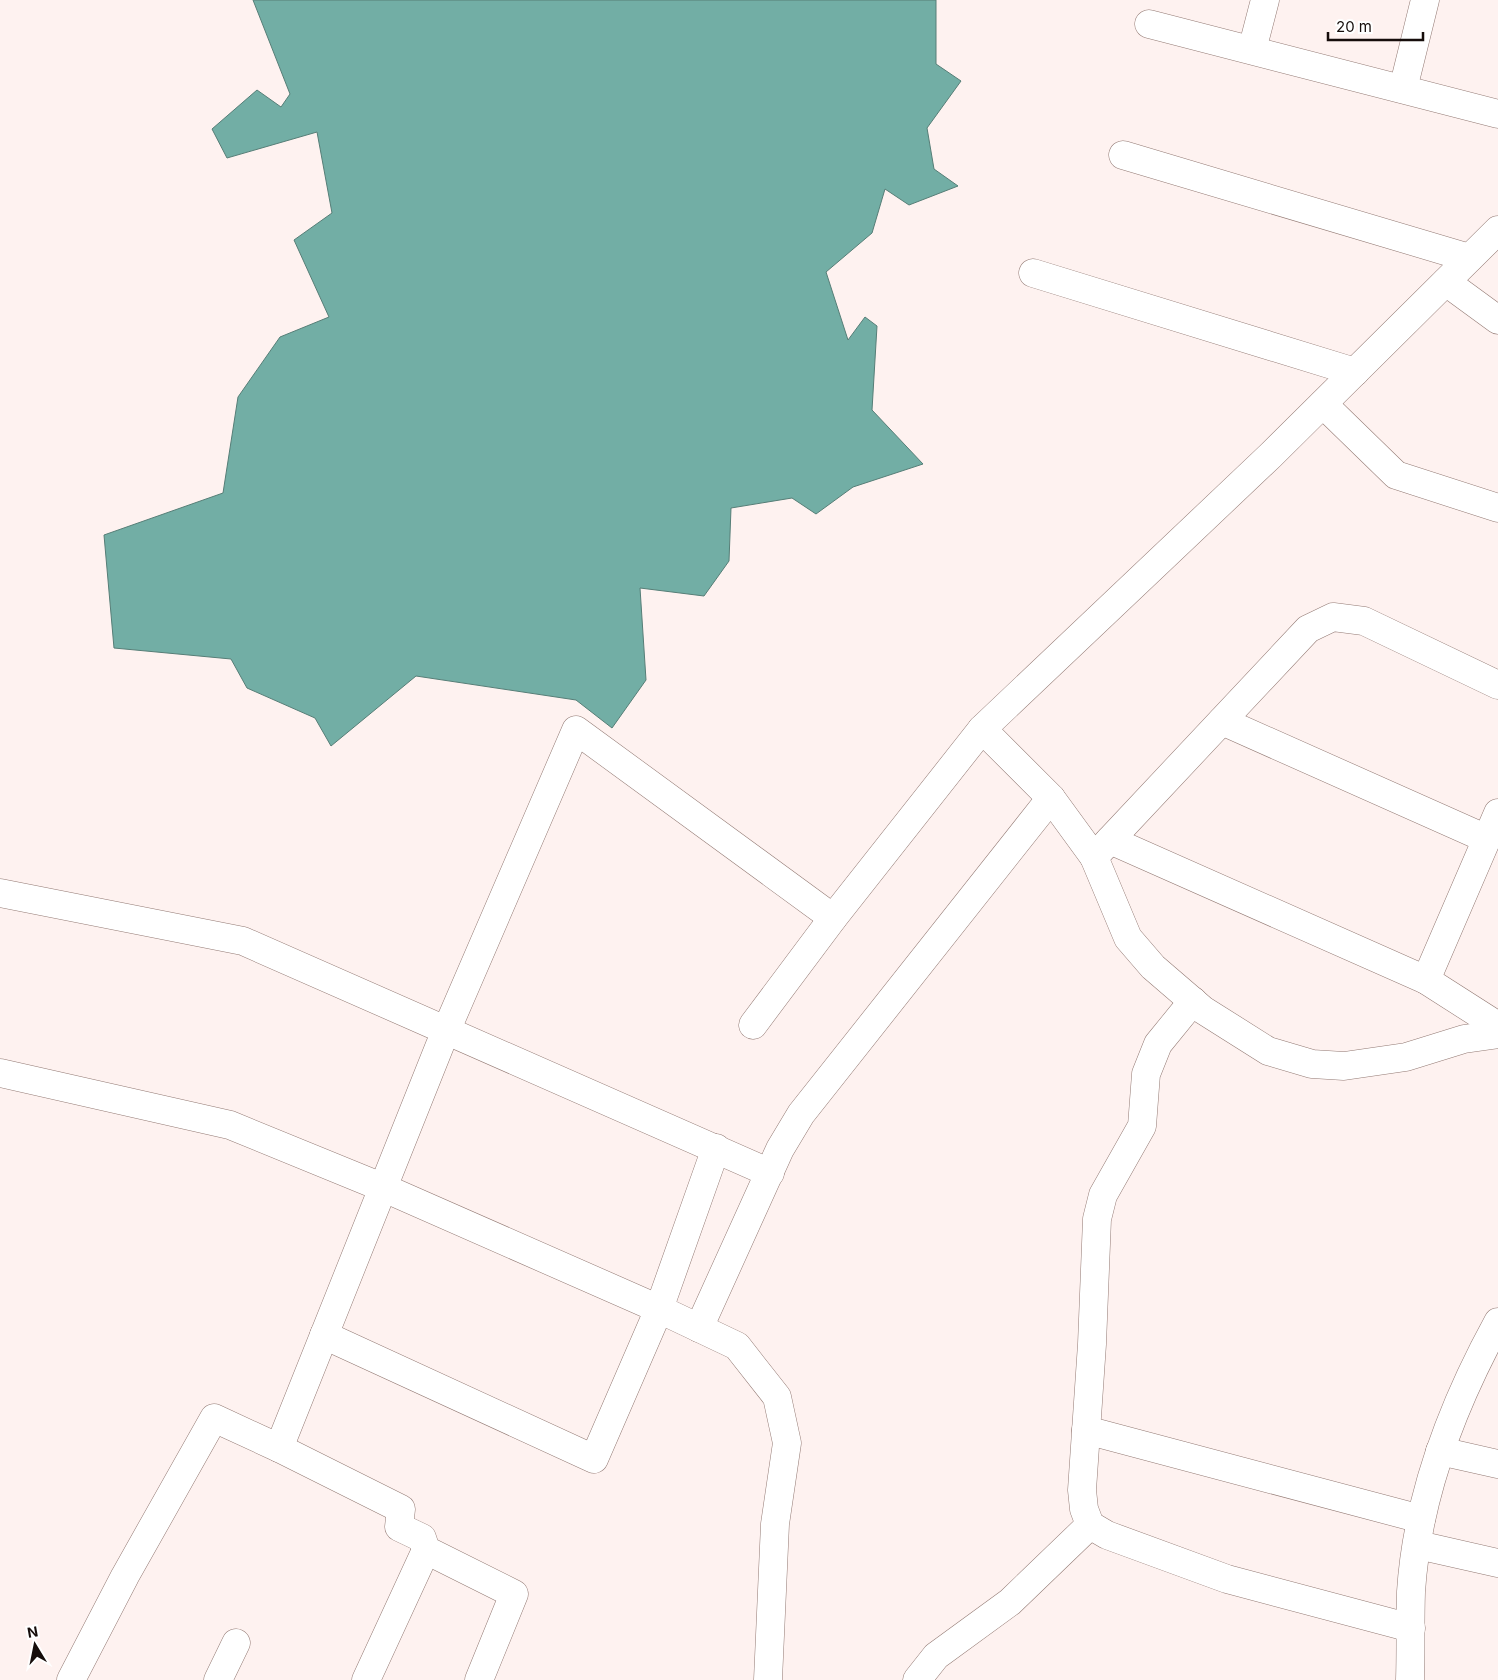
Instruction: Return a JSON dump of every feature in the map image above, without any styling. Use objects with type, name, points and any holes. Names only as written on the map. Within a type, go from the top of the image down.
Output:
[{"type":"street","points":[[1252,50],[1266,0]]},
{"type":"street","points":[[1403,89],[1426,0]]},
{"type":"street","points":[[1149,24],[1498,114]]},
{"type":"street","points":[[1122,154],[1469,258]]},
{"type":"street","points":[[753,1025],[833,918],[982,729],[1323,404],[1498,230]]},
{"type":"street","points":[[1032,272],[1355,372]]},
{"type":"street","points":[[1446,282],[1498,320]]},
{"type":"street","points":[[1323,404],[1396,475],[1498,508]]},
{"type":"street","points":[[1102,849],[1308,629],[1333,617],[1364,622],[1498,685]]},
{"type":"street","points":[[1222,721],[1487,839]]},
{"type":"street","points":[[982,729],[1102,849],[1426,980],[1498,1026]]},
{"type":"street","points":[[279,1448],[446,1031],[576,730],[833,918]]},
{"type":"street","points":[[699,1328],[780,1149],[800,1114],[1051,798]]},
{"type":"street","points":[[1426,980],[1498,813]]},
{"type":"street","points":[[1102,849],[1128,938],[1153,967],[1203,1010],[1268,1051],[1312,1064],[1344,1066],[1406,1057],[1464,1039],[1498,1034]]},
{"type":"street","points":[[0,893],[244,941],[770,1173]]},
{"type":"street","points":[[1193,1001],[1158,1044],[1146,1074],[1142,1126],[1103,1195],[1097,1218],[1082,1490],[1084,1509],[1090,1524],[1107,1535],[1154,1554],[1227,1579],[1411,1628]]},
{"type":"street","points":[[0,1073],[230,1125],[384,1188],[659,1309],[737,1346],[777,1397],[787,1443],[775,1524],[768,1680]]},
{"type":"street","points":[[324,1335],[594,1459],[659,1309],[716,1148]]},
{"type":"street","points":[[1410,1680],[1411,1592],[1420,1532],[1440,1451],[1473,1367],[1498,1322]]},
{"type":"street","points":[[72,1680],[125,1576],[214,1418],[279,1448],[400,1509],[399,1527],[422,1538],[426,1550],[366,1680]]},
{"type":"street","points":[[1086,1430],[1420,1532],[1498,1563]]},
{"type":"street","points":[[1440,1451],[1498,1464]]},
{"type":"street","points":[[917,1680],[936,1656],[1010,1602],[1090,1524]]},
{"type":"street","points":[[426,1550],[514,1594],[479,1680]]},
{"type":"street","points":[[218,1680],[236,1643]]},
{"type":"water","points":[[253,0],[936,0],[936,64],[961,81],[927,128],[934,169],[958,186],[909,205],[885,189],[872,233],[826,272],[848,340],[865,317],[877,326],[872,410],[923,464],[853,487],[816,514],[792,498],[731,508],[729,561],[704,596],[640,588],[646,680],[612,728],[576,700],[416,676],[331,746],[315,718],[247,688],[231,659],[114,648],[104,535],[223,493],[238,397],[280,337],[329,317],[294,240],[332,213],[317,132],[227,158],[212,129],[257,90],[281,107],[290,94]]}]
